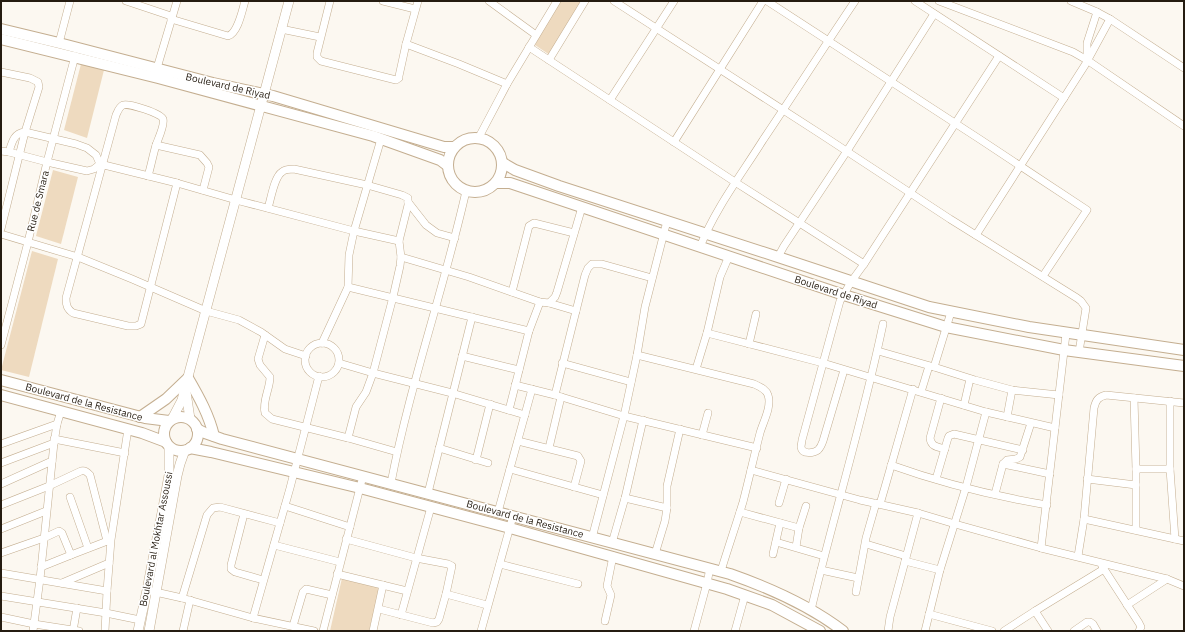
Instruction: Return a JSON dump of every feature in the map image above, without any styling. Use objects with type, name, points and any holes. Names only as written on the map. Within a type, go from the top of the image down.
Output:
[{"type":"main road","name":"Boulevard de Riyad","points":[[1,29],[213,83],[264,94],[444,147],[454,147]]},
{"type":"main road","name":"Boulevard de Riyad","points":[[1,39],[75,56],[381,139],[440,160],[448,166]]},
{"type":"main road","points":[[472,137],[480,137],[493,143],[498,149],[503,163],[501,175],[496,182],[486,190],[473,192],[466,191],[453,181],[449,174],[448,159],[450,153],[459,142],[472,137]]},
{"type":"main road","name":"Boulevard de Riyad","points":[[503,163],[515,170],[609,203],[667,220],[929,307],[1066,334],[1184,350]]},
{"type":"main road","name":"Boulevard de Riyad","points":[[496,182],[510,184],[582,207],[844,295],[946,327],[1064,350],[1184,366]]},
{"type":"main road","points":[[140,417],[166,399],[188,378],[204,408],[211,424],[214,436]]},
{"type":"main road","name":"Boulevard de la Resistance","points":[[1,380],[140,417],[156,420],[170,420]]},
{"type":"main road","name":"Boulevard de la Resistance","points":[[1,395],[142,433],[167,444]]},
{"type":"main road","points":[[181,416],[190,419],[197,428],[198,434],[194,445],[179,451],[167,444],[164,437],[164,431],[165,426],[170,420],[181,416]]},
{"type":"main road","name":"Boulevard de la Resistance","points":[[197,428],[214,436],[298,459],[721,571],[764,586],[811,610],[843,631]]},
{"type":"main road","name":"Boulevard de la Resistance","points":[[187,449],[211,452],[360,488],[613,556],[745,595],[772,605],[808,627],[820,631]]},
{"type":"street","points":[[59,43],[70,1]]},
{"type":"street","points":[[126,1],[171,18],[228,36],[232,35],[237,28],[245,1]]},
{"type":"street","points":[[157,68],[176,1]]},
{"type":"street","points":[[170,420],[182,400],[289,1]]},
{"type":"street","points":[[330,1],[320,37],[317,57],[321,61],[396,80],[400,76],[406,44],[418,1]]},
{"type":"street","points":[[383,1],[415,10]]},
{"type":"street","points":[[488,1],[536,35]]},
{"type":"street","points":[[480,137],[507,84],[557,1]]},
{"type":"street","points":[[549,60],[586,1]]},
{"type":"street","points":[[614,1],[976,235],[1077,298],[1086,308],[1079,352]]},
{"type":"street","points":[[610,100],[674,1]]},
{"type":"street","points":[[674,142],[763,1]]},
{"type":"street","points":[[766,1],[1021,165],[1087,210],[1043,276]]},
{"type":"street","points":[[700,247],[705,233],[735,182],[855,1]]},
{"type":"street","points":[[915,1],[1064,98]]},
{"type":"street","points":[[938,1],[1073,52],[1184,126]]},
{"type":"street","points":[[1071,1],[1110,19],[1184,68]]},
{"type":"street","points":[[1087,60],[1087,43],[1097,12]]},
{"type":"street","points":[[778,257],[934,14]]},
{"type":"street","points":[[976,235],[1064,98],[1110,19]]},
{"type":"street","points":[[281,28],[320,37]]},
{"type":"street","points":[[406,44],[507,84]]},
{"type":"street","points":[[529,47],[799,224],[864,264]]},
{"type":"street","name":"Rue de Smara","points":[[1,345],[75,56]]},
{"type":"street","points":[[844,370],[823,441],[817,450],[806,453],[801,447],[840,301],[999,56]]},
{"type":"street","points":[[1,72],[30,78],[36,81],[39,87],[25,132],[1,229]]},
{"type":"street","points":[[148,176],[163,119],[161,116],[129,105],[121,106],[118,110],[102,164],[66,303],[67,308],[73,313],[128,326],[136,326],[141,324],[177,183]]},
{"type":"street","points":[[9,152],[16,135],[20,132],[25,132],[87,148],[96,155],[102,164],[354,231],[399,241]]},
{"type":"street","points":[[322,343],[348,287],[349,255],[354,231],[381,139]]},
{"type":"street","points":[[156,145],[200,155],[209,167],[203,190]]},
{"type":"street","points":[[1,151],[87,171],[102,164]]},
{"type":"street","points":[[268,208],[278,176],[282,171],[294,169],[368,185],[402,195],[408,198],[408,202],[426,225],[437,233],[455,238]]},
{"type":"street","points":[[391,483],[396,452],[435,307],[447,270],[466,191]]},
{"type":"street","points":[[348,438],[356,407],[366,392],[373,373],[393,297],[400,266],[399,241],[408,202]]},
{"type":"street","points":[[548,303],[557,292],[582,207]]},
{"type":"street","points":[[592,538],[624,416],[645,307],[667,220]]},
{"type":"street","points":[[512,292],[529,226],[534,223],[574,233]]},
{"type":"street","points":[[1,234],[78,257],[206,311],[239,320],[248,324],[285,349],[306,356]]},
{"type":"street","points":[[696,369],[708,333],[720,278],[728,256]]},
{"type":"street","points":[[400,257],[447,270],[540,302],[576,310]]},
{"type":"street","points":[[548,448],[558,396],[562,363],[588,268],[592,264],[602,264],[652,278]]},
{"type":"street","points":[[348,287],[435,307],[529,332]]},
{"type":"street","points":[[509,410],[529,332],[540,302]]},
{"type":"street","points":[[921,392],[951,312]]},
{"type":"street","points":[[749,344],[756,314]]},
{"type":"street","points":[[428,493],[452,392],[472,318]]},
{"type":"street","points":[[811,610],[872,378],[883,324]]},
{"type":"street","points":[[708,333],[823,363],[986,412],[1055,428]]},
{"type":"street","points":[[1041,548],[1066,334]]},
{"type":"street","points":[[265,335],[258,359],[260,365],[270,377],[270,383],[264,405],[265,413],[272,419],[396,452]]},
{"type":"street","points":[[322,343],[334,347],[339,357],[337,368],[333,373],[325,377],[312,373],[308,369],[305,362],[309,349],[314,345],[322,343]]},
{"type":"street","points":[[878,352],[932,366],[970,379],[1012,390],[1059,395]]},
{"type":"street","points":[[637,354],[754,384],[766,390],[769,405],[756,448],[740,512],[721,571]]},
{"type":"street","points":[[462,356],[519,370]]},
{"type":"street","points":[[339,363],[414,384],[452,392],[526,415]]},
{"type":"street","points":[[562,363],[631,382]]},
{"type":"street","points":[[253,618],[298,459],[319,376]]},
{"type":"street","points":[[964,405],[970,379]]},
{"type":"street","points":[[515,385],[624,416],[756,448]]},
{"type":"street","points":[[185,388],[190,419]]},
{"type":"street","points":[[498,512],[532,389]]},
{"type":"street","points":[[856,592],[870,523],[891,465],[913,389]]},
{"type":"street","points":[[1007,417],[1012,390]]},
{"type":"street","points":[[1078,556],[1084,519],[1094,408],[1098,398],[1106,395],[1184,403]]},
{"type":"street","points":[[941,398],[930,441],[933,446],[945,449]]},
{"type":"street","points":[[1134,398],[1136,530]]},
{"type":"street","points":[[1170,401],[1170,469],[1175,539]]},
{"type":"street","points":[[476,460],[490,404]]},
{"type":"street","points":[[34,628],[54,441],[61,411]]},
{"type":"street","points":[[925,631],[940,570],[966,487],[986,412]]},
{"type":"street","points":[[702,435],[708,413]]},
{"type":"street","points":[[612,543],[625,498],[643,420]]},
{"type":"street","points":[[994,494],[1006,461],[1008,459],[1019,458],[1031,423]]},
{"type":"street","points":[[1,444],[57,424]]},
{"type":"street","points":[[105,631],[109,541],[128,429]]},
{"type":"street","points":[[655,554],[665,521],[667,486],[680,429]]},
{"type":"street","points":[[936,480],[948,438],[954,434],[1023,450]]},
{"type":"street","points":[[1,463],[54,441],[125,453]]},
{"type":"street","points":[[518,441],[575,454],[580,458],[580,464],[574,487]]},
{"type":"street","name":"Boulevard al Mokhtar Assoussi","points":[[138,631],[169,475],[167,444]]},
{"type":"street","points":[[439,448],[488,463]]},
{"type":"street","name":"Boulevard al Mokhtar Assoussi","points":[[149,631],[180,464],[187,449]]},
{"type":"street","points":[[1,484],[52,461]]},
{"type":"street","points":[[1004,464],[1050,474]]},
{"type":"street","points":[[891,465],[936,480],[1046,505]]},
{"type":"street","points":[[510,469],[603,495]]},
{"type":"street","points":[[1136,469],[1170,469]]},
{"type":"street","points":[[751,470],[841,495],[918,513],[1041,548],[1078,556],[1102,566],[1167,579],[1184,586]]},
{"type":"street","points":[[1,505],[49,486],[81,471],[87,472],[90,475],[109,541]]},
{"type":"street","points":[[323,631],[363,476]]},
{"type":"street","points":[[779,503],[786,479]]},
{"type":"street","points":[[1087,479],[1136,485]]},
{"type":"street","points":[[70,497],[88,548]]},
{"type":"street","points":[[625,498],[666,508]]},
{"type":"street","points":[[284,506],[350,527]]},
{"type":"street","points":[[796,547],[799,528],[806,506]]},
{"type":"street","points":[[182,598],[207,515],[213,508],[220,507],[280,523]]},
{"type":"street","points":[[401,615],[431,507]]},
{"type":"street","points":[[1,529],[46,511]]},
{"type":"street","points":[[740,512],[799,528]]},
{"type":"street","points":[[888,631],[890,617],[905,558],[918,513]]},
{"type":"street","points":[[244,514],[230,565],[231,569],[235,572],[263,580]]},
{"type":"street","points":[[481,631],[513,516]]},
{"type":"street","points":[[1084,519],[1184,542]]},
{"type":"street","points":[[773,554],[780,523]]},
{"type":"street","points":[[1,554],[59,531],[61,532],[71,555]]},
{"type":"street","points":[[346,540],[452,566],[446,594],[437,622],[434,623],[378,609]]},
{"type":"street","points":[[41,567],[109,541]]},
{"type":"street","points":[[776,542],[824,556]]},
{"type":"street","points":[[866,544],[940,570]]},
{"type":"street","points":[[274,545],[340,562]]},
{"type":"street","points":[[605,621],[611,595],[607,586],[613,556]]},
{"type":"street","points":[[62,583],[109,562]]},
{"type":"street","points":[[500,564],[578,584]]},
{"type":"street","points":[[1102,566],[1141,627],[1138,631]]},
{"type":"street","points":[[1004,631],[1102,566]]},
{"type":"street","points":[[694,631],[710,568]]},
{"type":"street","points":[[821,570],[858,578]]},
{"type":"street","points":[[1,572],[107,591]]},
{"type":"street","points":[[337,574],[407,591]]},
{"type":"street","points":[[1127,605],[1167,579]]},
{"type":"street","points":[[372,631],[383,585]]},
{"type":"street","points":[[288,627],[303,592],[306,589],[332,595]]},
{"type":"street","points":[[147,590],[190,600],[288,627],[314,631]]},
{"type":"street","points":[[446,594],[487,605]]},
{"type":"street","points":[[734,631],[745,595]]},
{"type":"street","points":[[1,596],[140,620]]},
{"type":"street","points":[[183,631],[190,600]]},
{"type":"street","points":[[1,617],[34,628],[75,631],[77,608]]},
{"type":"street","points":[[1035,611],[1048,631]]},
{"type":"street","points":[[929,614],[966,628],[992,631]]},
{"type":"street","points":[[1074,631],[1087,622],[1094,624],[1097,631]]},
{"type":"shaded area","points":[[558,1],[584,1],[550,55],[535,45]]},
{"type":"shaded area","points":[[81,64],[104,70],[87,138],[64,130]]},
{"type":"shaded area","points":[[53,170],[78,177],[61,244],[36,236]]},
{"type":"shaded area","points":[[32,251],[58,259],[29,377],[1,370]]},
{"type":"shaded area","points":[[342,578],[380,587],[369,631],[330,631]]}]
